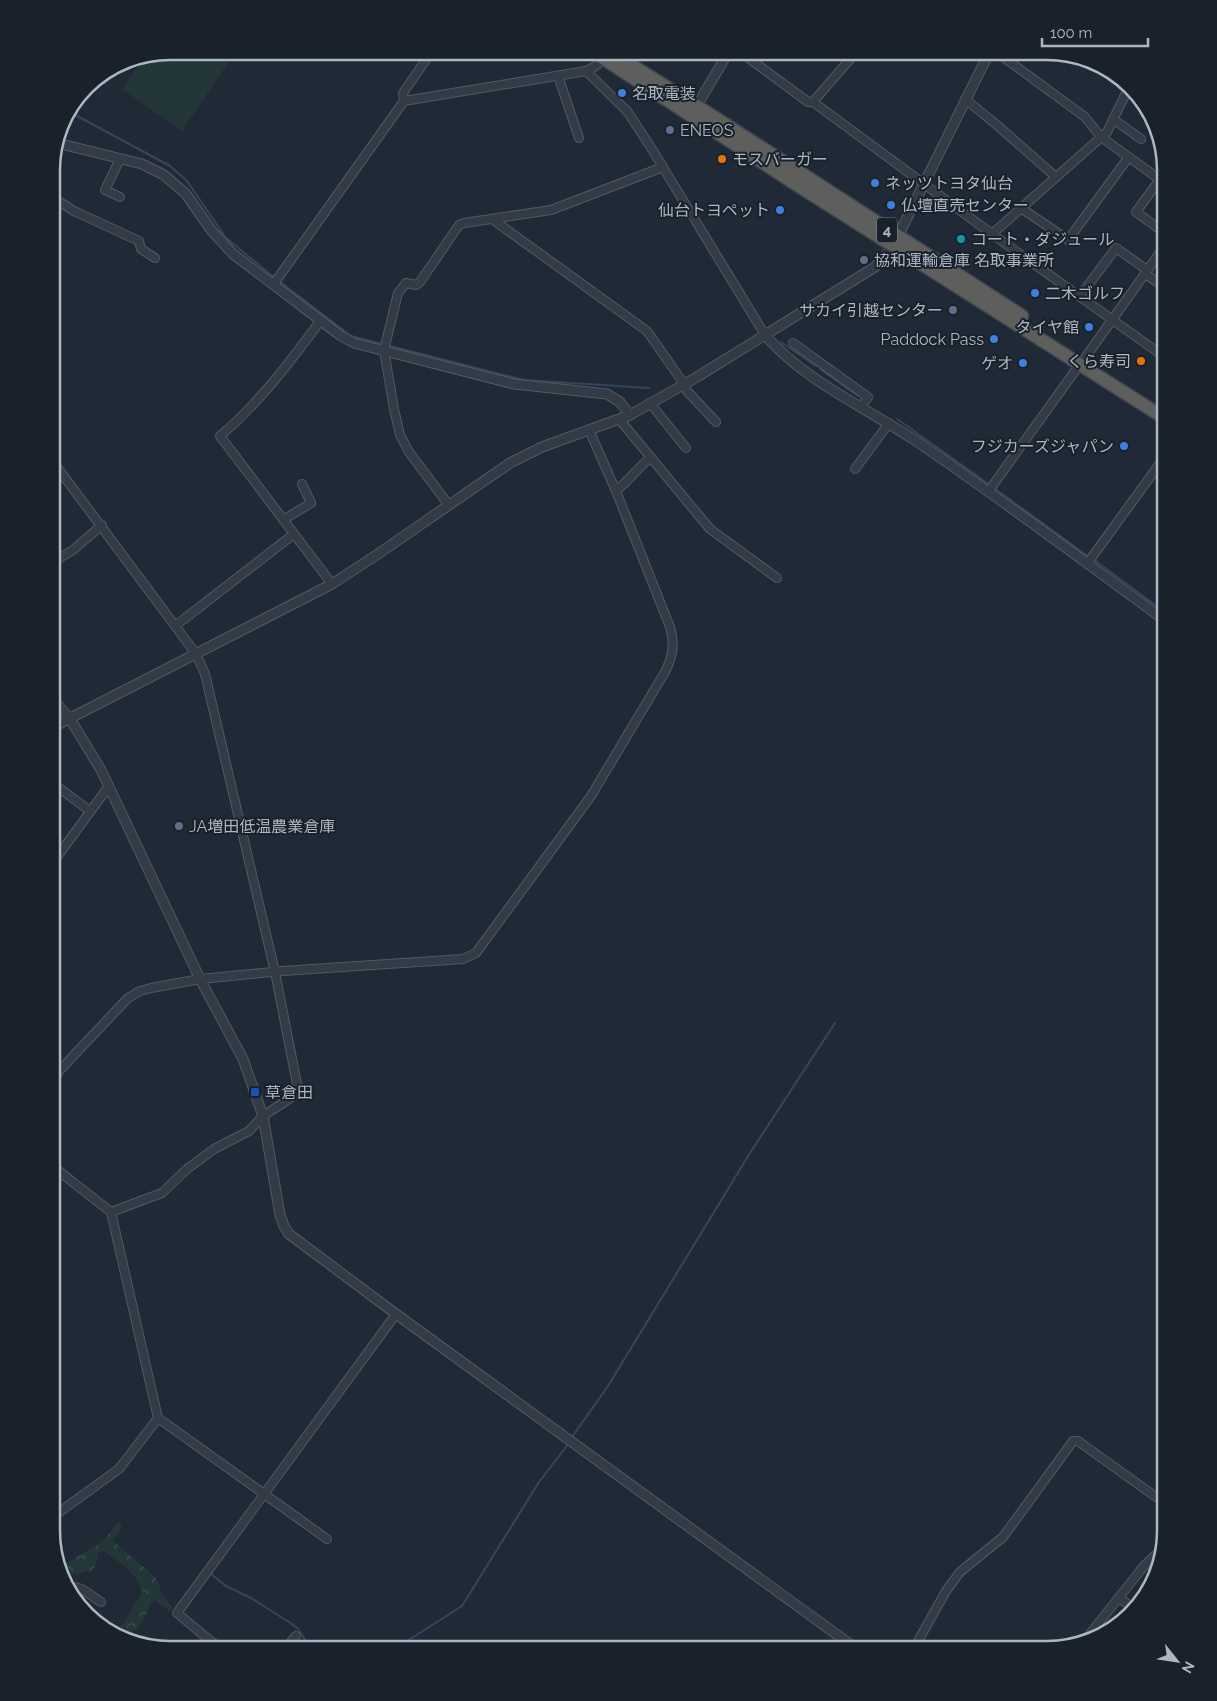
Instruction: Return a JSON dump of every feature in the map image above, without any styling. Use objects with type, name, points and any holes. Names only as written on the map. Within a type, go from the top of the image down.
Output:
[{"type":"highway","name":"4","points":[[622,60],[694,111],[1082,361],[1157,413]]},
{"type":"highway","name":"4","points":[[1082,361],[1157,404]]},
{"type":"street","points":[[276,282],[404,101],[403,93],[426,60]]},
{"type":"street","points":[[404,101],[586,71],[604,60]]},
{"type":"street","points":[[694,111],[724,60]]},
{"type":"street","points":[[750,60],[808,102],[812,102],[1157,352]]},
{"type":"street","points":[[755,64],[758,60]]},
{"type":"street","points":[[812,102],[849,60]]},
{"type":"street","points":[[60,724],[332,584],[495,472],[524,455],[630,415],[875,267],[895,241],[986,60]]},
{"type":"street","points":[[1006,60],[1085,118],[1101,137],[1157,178]]},
{"type":"street","points":[[586,71],[627,111],[765,335],[781,353],[797,366],[990,489],[1090,561],[1157,614]]},
{"type":"street","points":[[558,76],[580,138]]},
{"type":"street","points":[[992,234],[1107,132],[1126,93]]},
{"type":"street","points":[[965,99],[1056,177]]},
{"type":"street","points":[[1113,119],[1141,139]]},
{"type":"street","points":[[63,145],[120,158],[154,169],[175,183],[186,194],[227,249],[276,282],[348,340],[385,346],[524,386],[607,394],[620,402],[630,415]]},
{"type":"street","points":[[120,158],[105,190],[120,197]]},
{"type":"street","points":[[1021,208],[1068,240],[1128,158]]},
{"type":"street","points":[[448,504],[418,466],[400,435],[385,346],[396,298],[403,285],[406,283],[416,285],[420,282],[459,226],[464,223],[551,210],[663,167]]},
{"type":"street","points":[[1157,189],[1136,212],[1157,227]]},
{"type":"street","points":[[60,202],[74,211],[139,241],[141,249],[155,258]]},
{"type":"street","points":[[492,219],[647,331],[688,390],[716,422]]},
{"type":"street","points":[[1080,296],[1116,248],[1157,281]]},
{"type":"street","points":[[990,489],[1157,257]]},
{"type":"street","points":[[321,320],[275,382],[243,416],[220,436],[332,584]]},
{"type":"street","points":[[792,343],[868,396],[861,407]]},
{"type":"street","points":[[650,403],[686,448]]},
{"type":"street","points":[[618,419],[710,529],[777,578]]},
{"type":"street","points":[[855,469],[889,423]]},
{"type":"street","points":[[60,1066],[128,998],[140,991],[151,988],[200,979],[275,972],[464,959],[476,953],[591,796],[665,672],[673,649],[670,627],[616,491],[588,430]]},
{"type":"street","points":[[616,491],[651,457]]},
{"type":"street","points":[[1090,561],[1157,468]]},
{"type":"street","points":[[60,470],[196,654],[205,674],[275,972],[298,1089],[295,1095],[262,1116],[250,1131],[214,1149],[187,1169],[162,1194],[111,1212]]},
{"type":"street","points":[[283,520],[311,502],[302,484]]},
{"type":"street","points":[[60,558],[73,550],[102,525]]},
{"type":"street","points":[[175,626],[294,534]]},
{"type":"street","points":[[60,707],[70,719],[93,756],[200,979],[243,1059],[262,1116],[280,1215],[284,1226],[296,1240],[396,1314],[846,1641]]},
{"type":"street","points":[[60,853],[108,786]]},
{"type":"street","points":[[60,789],[90,811]]},
{"type":"street","points":[[60,1172],[111,1212],[158,1418],[327,1539]]},
{"type":"street","points":[[211,1641],[176,1613],[396,1314]]},
{"type":"street","points":[[60,1512],[119,1469],[158,1418]]},
{"type":"street","points":[[918,1641],[946,1590],[960,1572],[1003,1538],[1073,1441],[1078,1441],[1157,1497]]},
{"type":"street","points":[[1092,1631],[1154,1555]]},
{"type":"street","points":[[76,1587],[101,1602]]},
{"type":"street","points":[[1119,1598],[1128,1605]]},
{"type":"street","points":[[292,1641],[296,1636]]},
{"type":"green space","points":[[170,60],[230,60],[182,131],[122,89],[141,64]]},
{"type":"green space","points":[[120,1523],[122,1528],[113,1541],[155,1577],[161,1593],[172,1609],[169,1611],[156,1600],[151,1602],[146,1615],[137,1629],[131,1634],[117,1627],[123,1624],[142,1592],[132,1573],[103,1551],[98,1553],[96,1566],[91,1571],[77,1575],[67,1571],[64,1562],[68,1562],[102,1542]]},
{"type":"waterway","points":[[75,115],[170,166],[187,181],[226,238],[275,278]]},
{"type":"waterway","points":[[279,281],[351,336],[382,344]]},
{"type":"waterway","points":[[781,342],[816,366]]},
{"type":"waterway","points":[[386,345],[524,380],[649,388]]},
{"type":"waterway","points":[[820,369],[858,396]]},
{"type":"waterway","points":[[897,419],[990,485]]},
{"type":"waterway","points":[[994,488],[1089,557]]},
{"type":"waterway","points":[[1093,559],[1157,606]]},
{"type":"waterway","points":[[572,1437],[608,1386],[750,1153],[835,1023]]},
{"type":"waterway","points":[[407,1641],[462,1606],[539,1482],[569,1443]]},
{"type":"waterway","points":[[210,1573],[226,1586],[251,1598],[292,1624],[306,1641]]},
{"type":"place","name":"名取電装","points":[[622,93]]},
{"type":"place","name":"ENEOS","points":[[670,130]]},
{"type":"place","name":"モスバーガー","points":[[722,159]]},
{"type":"place","name":"ネッツトヨタ仙台","points":[[875,183]]},
{"type":"place","name":"仏壇直売センター","points":[[891,205]]},
{"type":"place","name":"仙台トヨペット","points":[[780,210]]},
{"type":"place","name":"コート・ダジュール","points":[[961,239]]},
{"type":"place","name":"協和運輸倉庫 名取事業所","points":[[864,260]]},
{"type":"place","name":"二木ゴルフ","points":[[1035,293]]},
{"type":"place","name":"サカイ引越センター","points":[[953,310]]},
{"type":"place","name":"タイヤ館","points":[[1089,327]]},
{"type":"place","name":"Paddock Pass","points":[[994,339]]},
{"type":"place","name":"くら寿司","points":[[1141,361]]},
{"type":"place","name":"ゲオ","points":[[1023,363]]},
{"type":"place","name":"フジカーズジャパン","points":[[1124,446]]},
{"type":"place","name":"JA増田低温農業倉庫","points":[[179,826]]},
{"type":"place","name":"草倉田","points":[[255,1092]]}]
